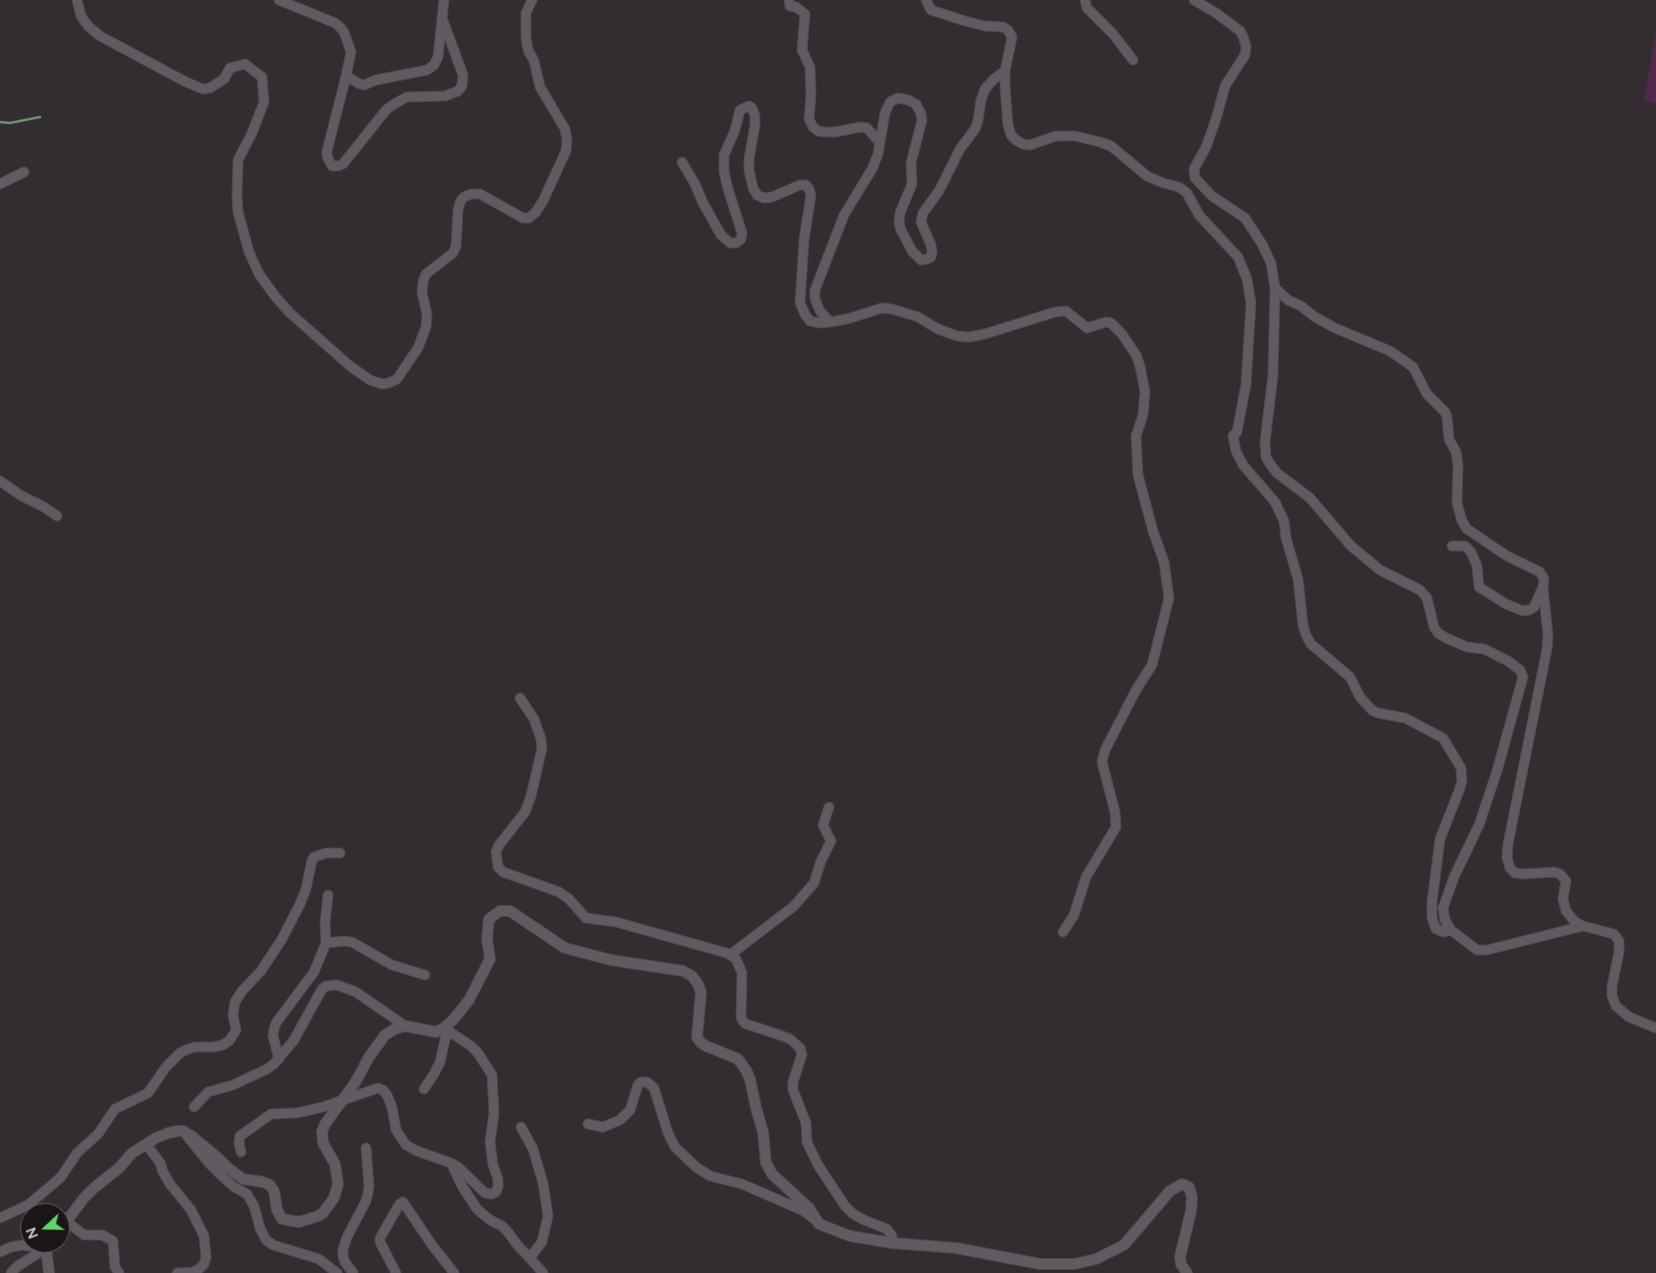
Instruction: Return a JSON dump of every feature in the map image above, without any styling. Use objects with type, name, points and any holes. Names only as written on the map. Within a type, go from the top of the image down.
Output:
[{"type":"street","points":[[77,0],[78,8],[88,26],[100,36],[186,82],[203,89],[210,88],[224,79],[230,68],[245,64],[262,77],[264,102],[238,160],[238,212],[249,252],[259,274],[274,296],[290,313],[350,366],[370,380],[382,384],[390,383],[397,378],[418,348],[427,320],[422,293],[423,281],[426,274],[453,253],[456,246],[460,202],[464,197],[471,194],[480,194],[523,218],[529,218],[536,212],[543,201],[566,152],[567,140],[565,129],[540,87],[534,61],[528,50],[526,13],[532,0]]},
{"type":"street","points":[[279,0],[340,26],[351,52],[327,151],[327,156],[332,166],[343,164],[386,110],[394,104],[407,97],[452,94],[462,86],[463,75],[442,18]]},
{"type":"street","points":[[346,76],[360,84],[364,84],[431,68],[438,57],[444,0]]},
{"type":"street","points":[[789,0],[790,6],[805,14],[802,50],[810,67],[812,96],[809,119],[813,127],[818,131],[824,132],[861,127],[867,128],[880,143]]},
{"type":"street","points":[[926,0],[931,10],[965,21],[985,26],[1003,27],[1008,30],[1012,37],[1005,71],[1005,88],[1008,125],[1011,134],[1016,140],[1023,144],[1030,144],[1056,136],[1075,136],[1111,146],[1147,176],[1179,187],[1186,193],[1199,215],[1238,257],[1247,278],[1251,303],[1246,384],[1237,432],[1233,436],[1236,451],[1243,465],[1275,502],[1284,521],[1286,538],[1298,579],[1303,625],[1311,644],[1350,677],[1360,698],[1372,710],[1378,714],[1405,718],[1443,738],[1461,768],[1462,781],[1440,839],[1432,902],[1432,918],[1436,929],[1444,932],[1451,930]]},
{"type":"street","points":[[1085,0],[1087,8],[1113,34],[1133,60]]},
{"type":"street","points":[[1194,0],[1216,13],[1240,31],[1244,36],[1246,46],[1245,55],[1228,80],[1222,94],[1216,119],[1206,147],[1196,164],[1194,174],[1198,183],[1207,192],[1245,218],[1262,244],[1271,263],[1276,288],[1273,375],[1265,442],[1266,457],[1277,473],[1310,498],[1351,546],[1380,570],[1420,590],[1427,598],[1434,627],[1438,633],[1467,647],[1484,650],[1508,661],[1520,670],[1523,677],[1497,771],[1479,825],[1454,877],[1443,908],[1445,920],[1451,930],[1476,950],[1487,950],[1583,926]]},
{"type":"street","points":[[830,322],[820,311],[815,299],[816,290],[844,215],[872,169],[880,143],[885,113],[890,102],[898,98],[908,100],[916,104],[921,114],[922,120],[911,163],[912,184],[900,213],[899,223],[916,256],[921,260],[927,259],[932,252],[921,222],[923,213],[939,190],[960,149],[975,129],[985,90],[994,79],[1005,71]]},
{"type":"street","points":[[682,162],[721,235],[730,243],[736,243],[741,239],[742,234],[724,172],[724,155],[735,130],[740,110],[749,106],[752,108],[756,116],[749,170],[753,188],[757,195],[764,198],[772,197],[800,185],[806,185],[811,195],[804,240],[800,303],[810,321],[819,323],[830,322],[882,308],[892,309],[918,317],[957,336],[969,337],[985,334],[1055,312],[1066,311],[1087,328],[1106,322],[1111,324],[1122,334],[1136,355],[1145,392],[1143,415],[1136,436],[1138,474],[1153,531],[1164,562],[1168,598],[1152,665],[1136,690],[1104,750],[1102,762],[1115,812],[1116,827],[1086,877],[1074,915],[1063,932]]},
{"type":"street","points":[[0,184],[24,172]]},
{"type":"street","points":[[1276,288],[1288,300],[1301,306],[1315,317],[1357,338],[1390,351],[1413,367],[1427,394],[1447,417],[1449,440],[1456,452],[1458,465],[1457,503],[1466,529],[1507,556],[1540,572],[1544,579],[1543,587],[1548,636],[1547,649],[1508,844],[1507,858],[1510,868],[1515,873],[1554,872],[1560,874],[1566,882],[1563,899],[1566,911],[1575,922],[1614,934],[1619,941],[1620,952],[1612,986],[1612,996],[1616,1006],[1629,1018],[1656,1028]]},
{"type":"street","points":[[0,481],[57,516]]},
{"type":"street","points":[[1452,546],[1465,546],[1471,552],[1477,566],[1479,587],[1506,604],[1523,611],[1529,610],[1534,606],[1543,587]]},
{"type":"street","points":[[520,698],[534,719],[542,748],[531,796],[525,812],[499,845],[496,852],[496,860],[500,870],[559,892],[569,898],[586,918],[616,922],[730,955],[736,960],[742,973],[741,1017],[743,1021],[746,1024],[790,1039],[800,1048],[802,1054],[793,1082],[793,1090],[806,1123],[807,1142],[818,1165],[845,1206],[859,1217],[887,1229],[892,1236],[892,1242]]},
{"type":"street","points":[[730,955],[794,906],[814,883],[821,861],[831,841],[823,825],[829,807]]},
{"type":"street","points":[[0,1218],[28,1205],[61,1177],[77,1153],[98,1134],[115,1108],[148,1093],[173,1059],[188,1049],[223,1045],[230,1040],[236,1030],[233,1015],[235,1002],[242,991],[261,971],[282,939],[300,904],[314,856],[326,853],[340,853]]},
{"type":"street","points":[[279,1059],[273,1036],[274,1029],[276,1023],[314,972],[326,943],[325,923],[328,895]]},
{"type":"street","points":[[424,1089],[440,1062],[446,1029],[469,1000],[490,959],[487,939],[489,920],[500,911],[510,911],[565,948],[612,960],[683,971],[692,976],[701,992],[697,1037],[706,1046],[738,1059],[746,1070],[763,1132],[766,1163],[772,1174],[809,1208],[819,1224]]},
{"type":"street","points":[[326,943],[352,942],[392,965],[425,975]]},
{"type":"street","points":[[194,1107],[208,1092],[247,1079],[267,1069],[279,1059],[294,1040],[322,989],[326,986],[336,985],[356,992],[405,1026],[436,1032],[446,1029]]},
{"type":"street","points":[[70,1217],[95,1187],[119,1168],[132,1152],[168,1133],[183,1131],[193,1137],[243,1179],[264,1182],[270,1185],[274,1191],[277,1210],[282,1219],[299,1222],[318,1216],[323,1213],[334,1198],[338,1184],[335,1164],[323,1143],[322,1132],[325,1124],[385,1035],[405,1026]]},
{"type":"street","points":[[241,1152],[240,1136],[271,1114],[297,1113],[342,1101],[378,1088],[388,1095],[396,1130],[406,1145],[458,1167],[485,1193],[492,1194],[496,1192],[498,1179],[493,1165],[490,1142],[494,1113],[492,1075],[478,1053],[471,1046],[446,1029]]},
{"type":"street","points":[[588,1124],[603,1127],[620,1120],[630,1110],[638,1085],[641,1082],[647,1082],[654,1088],[668,1133],[675,1147],[696,1167],[710,1176],[742,1184],[804,1211],[819,1224],[850,1236],[956,1248],[1040,1264],[1075,1264],[1096,1259],[1124,1245],[1170,1191],[1182,1184],[1189,1187],[1192,1196],[1191,1211],[1180,1257],[1181,1264],[1187,1273]]},
{"type":"street","points":[[521,1127],[533,1149],[543,1183],[548,1216],[542,1242],[532,1255],[527,1255]]},
{"type":"street","points":[[183,1131],[209,1163],[234,1187],[247,1194],[254,1206],[260,1228],[266,1240],[273,1245],[319,1259],[337,1273]]},
{"type":"street","points":[[149,1142],[149,1148],[161,1164],[162,1170],[170,1184],[191,1210],[204,1236],[206,1257],[204,1264],[192,1272],[177,1273]]},
{"type":"street","points":[[353,1273],[345,1262],[343,1249],[368,1193],[366,1148]]},
{"type":"street","points":[[451,1163],[462,1186],[477,1209],[490,1220],[502,1226],[518,1247],[543,1273]]},
{"type":"street","points":[[396,1273],[380,1242],[380,1238],[399,1205],[403,1202],[432,1245],[454,1273]]},
{"type":"street","points":[[70,1228],[84,1235],[102,1235],[114,1241],[115,1267],[119,1273]]},
{"type":"street","points":[[0,1252],[20,1246]]},
{"type":"street","points":[[10,1273],[38,1253]]},
{"type":"street","points":[[47,1253],[50,1273]]},
{"type":"shaded area","points":[[1656,32],[1656,104],[1644,100]]},
{"type":"waterway","points":[[0,122],[10,123],[40,117]]}]
